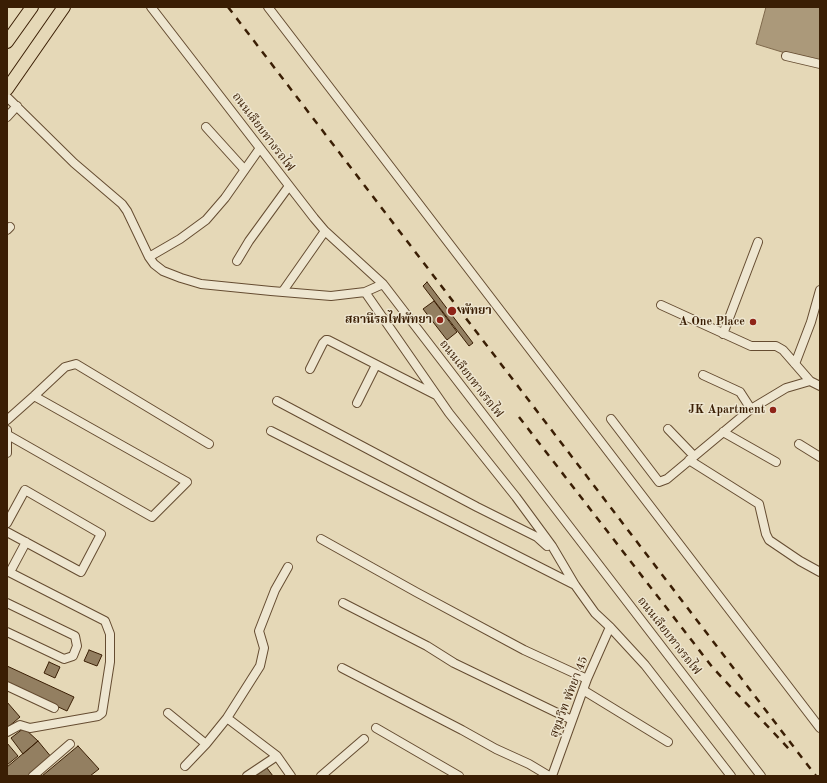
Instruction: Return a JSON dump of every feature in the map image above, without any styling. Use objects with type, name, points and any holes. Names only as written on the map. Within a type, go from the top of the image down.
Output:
[{"type":"highway","points":[[7,42],[32,7]]},
{"type":"highway","points":[[7,89],[63,9]]},
{"type":"street","name":"ถนนเลียบทางรถไฟ","points":[[151,7],[289,186],[326,231],[383,284],[761,776]]},
{"type":"street","points":[[268,7],[820,728]]},
{"type":"street","points":[[786,56],[820,64]]},
{"type":"street","points":[[7,97],[74,163],[122,204],[127,211],[148,257],[163,271],[201,284],[331,296],[365,292],[383,284]]},
{"type":"street","points":[[7,117],[17,106]]},
{"type":"street","points":[[206,127],[244,169]]},
{"type":"street","points":[[148,257],[180,239],[206,220],[225,198],[260,148]]},
{"type":"street","points":[[237,261],[249,241],[289,186]]},
{"type":"street","points":[[283,291],[326,231]]},
{"type":"street","points":[[723,334],[758,242]]},
{"type":"street","points":[[795,364],[811,322],[820,290]]},
{"type":"street","points":[[365,292],[437,395],[552,546],[575,585],[595,613],[610,627],[645,666],[731,776]]},
{"type":"street","points":[[661,305],[751,346],[776,346],[782,350],[810,381],[820,386]]},
{"type":"street","points":[[310,369],[326,340],[328,340],[437,395]]},
{"type":"street","points":[[7,420],[65,367],[76,364],[209,444]]},
{"type":"street","points":[[357,403],[376,365]]},
{"type":"street","points":[[703,375],[740,392],[751,409]]},
{"type":"street","points":[[610,419],[659,482],[667,479],[751,409],[786,388],[810,381]]},
{"type":"street","points":[[7,432],[152,517],[187,482],[34,396]]},
{"type":"street","points":[[277,401],[470,504],[538,537],[546,545],[570,577]]},
{"type":"street","points":[[668,429],[692,458],[758,504],[768,540],[820,572]]},
{"type":"street","points":[[270,431],[575,585]]},
{"type":"street","points":[[7,432],[7,453]]},
{"type":"street","points":[[723,432],[776,462]]},
{"type":"street","points":[[799,444],[820,457]]},
{"type":"street","points":[[7,523],[25,490],[101,534],[81,572],[7,532]]},
{"type":"street","points":[[321,539],[524,650],[587,680]]},
{"type":"street","points":[[7,732],[20,725],[30,728],[98,716],[102,713],[110,662],[110,634],[105,621],[9,571],[26,542]]},
{"type":"street","points":[[185,766],[206,744],[227,718],[260,666],[264,648],[259,631],[275,590],[288,567]]},
{"type":"street","points":[[7,603],[75,636],[77,646],[73,656],[64,659],[7,632]]},
{"type":"street","points":[[343,603],[427,646],[454,663],[572,720]]},
{"type":"street","name":"สุขุมวิท พัทยา 45","points":[[550,776],[587,680],[610,627]]},
{"type":"street","points":[[342,668],[550,776]]},
{"type":"street","points":[[7,686],[54,708]]},
{"type":"street","points":[[583,690],[668,742]]},
{"type":"street","points":[[168,713],[206,744]]},
{"type":"street","points":[[227,718],[277,756],[291,776]]},
{"type":"street","points":[[376,728],[459,776]]},
{"type":"street","points":[[320,776],[364,739]]},
{"type":"street","points":[[33,776],[70,744]]},
{"type":"street","points":[[247,776],[277,756]]},
{"type":"shaded area","points":[[766,7],[820,7],[820,62],[808,60],[756,44]]},
{"type":"building","points":[[427,282],[473,343],[469,346],[423,286]]},
{"type":"building","name":"สถานีรถไฟพัทยา","points":[[434,301],[457,332],[447,340],[423,309]]},
{"type":"building","points":[[89,650],[102,655],[97,666],[84,661]]},
{"type":"building","points":[[49,662],[60,667],[55,678],[44,673]]},
{"type":"building","points":[[7,666],[74,697],[67,711],[7,683]]},
{"type":"building","points":[[7,702],[20,717],[7,728]]},
{"type":"building","points":[[24,728],[38,741],[23,754],[11,738]]},
{"type":"building","points":[[38,741],[52,758],[31,776],[7,776],[7,767]]},
{"type":"building","points":[[7,743],[18,756],[7,765]]},
{"type":"building","points":[[78,746],[99,769],[90,776],[42,776]]},
{"type":"building","points":[[267,768],[273,776],[255,776]]},
{"type":"railway","points":[[228,7],[816,776]]},
{"type":"railway","points":[[519,417],[713,668],[789,749]]},
{"type":"place","name":"พัทยา","points":[[452,311]]},
{"type":"place","name":"สถานีรถไฟพัทยา","points":[[440,320]]},
{"type":"place","name":"A One Place","points":[[753,322]]},
{"type":"place","name":"JK Apartment","points":[[773,410]]}]
